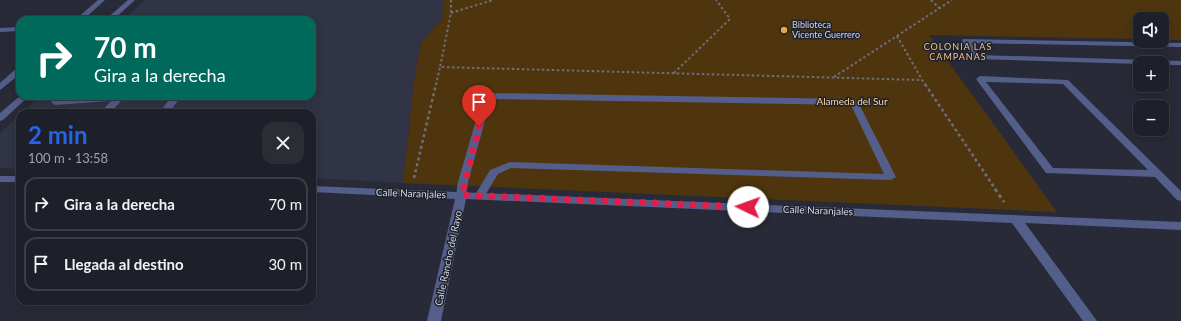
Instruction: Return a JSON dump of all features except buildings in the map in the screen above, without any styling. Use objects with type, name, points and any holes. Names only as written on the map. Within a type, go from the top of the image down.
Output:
[{"type":"street","points":[[84,16],[102,0]]},
{"type":"street","points":[[114,16],[132,0]]},
{"type":"street","points":[[0,30],[16,29]]},
{"type":"street","points":[[1181,45],[966,41],[977,57],[1181,63]]},
{"type":"street","points":[[0,87],[16,73]]},
{"type":"street","points":[[1158,174],[1050,171],[980,79],[1065,82],[1158,174],[1181,197]]},
{"type":"street","name":"Calle Rancho del Rayo","points":[[434,321],[462,195],[487,96],[854,102],[890,177],[510,165],[494,172],[480,196]]},
{"type":"street","points":[[0,118],[20,100]]},
{"type":"street","points":[[57,100],[55,102],[87,100]]},
{"type":"street","points":[[109,109],[117,100]]},
{"type":"street","points":[[167,109],[174,100]]},
{"type":"street","points":[[0,179],[16,179]]},
{"type":"street","name":"Calle Naranjales","points":[[316,189],[1181,226]]},
{"type":"street","points":[[1015,218],[1090,321]]},
{"type":"path","points":[[410,193],[440,67],[451,13],[451,0]]},
{"type":"path","points":[[451,13],[493,0]]},
{"type":"path","points":[[673,73],[730,19],[716,0]]},
{"type":"path","points":[[931,0],[939,8]]},
{"type":"path","points":[[834,77],[952,0]]},
{"type":"path","points":[[897,36],[922,80],[1015,218]]},
{"type":"path","points":[[440,67],[922,80]]},
{"type":"shaded area","points":[[145,0],[443,0],[442,19],[421,43],[414,80],[403,183],[316,178],[316,109],[26,109],[36,100],[316,100],[316,16],[128,16]]},
{"type":"shaded area","points":[[16,119],[16,169],[0,168],[0,133]]},
{"type":"green space","name":"Alameda del Sur","points":[[443,0],[1181,0],[1181,40],[1169,40],[1169,12],[1133,12],[1133,39],[929,35],[1057,212],[403,183],[414,80],[421,43],[442,19]]},
{"type":"place","name":"Biblioteca Vicente Guerrero","points":[[784,30]]},
{"type":"district","name":"COLONIA LAS CAMPANAS","points":[[958,52]]},
{"type":"route","points":[[479,126],[462,195],[748,207]]}]
